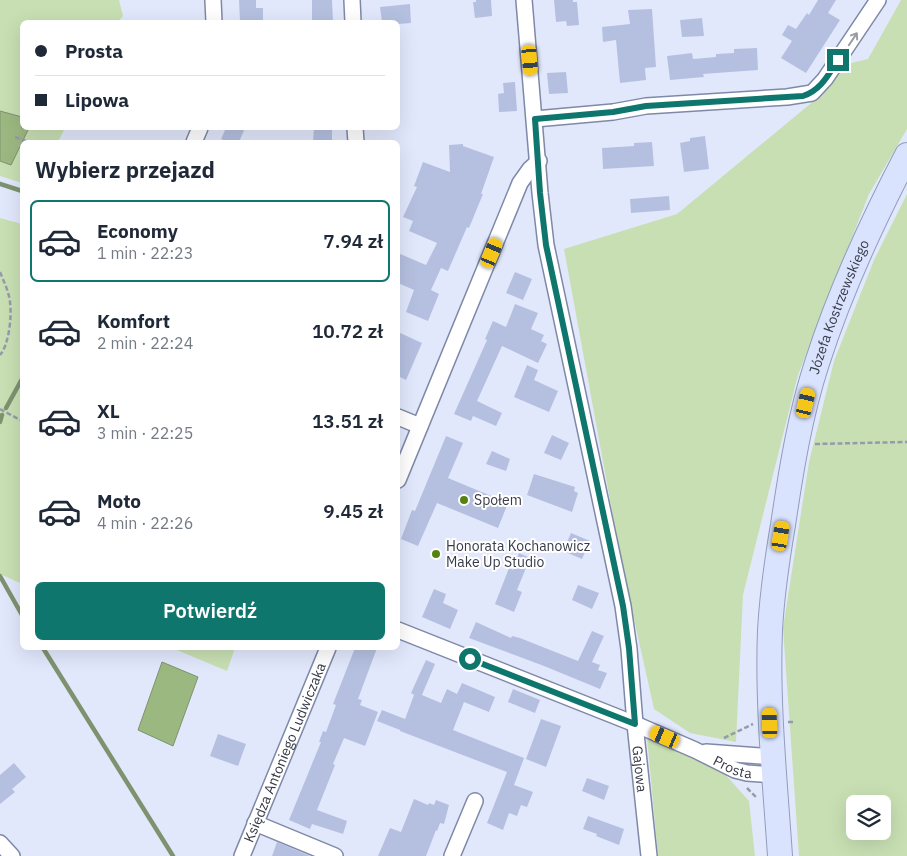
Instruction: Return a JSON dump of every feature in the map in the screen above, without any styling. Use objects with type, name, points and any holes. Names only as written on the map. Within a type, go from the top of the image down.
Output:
[{"type":"main road","name":"Józefa Kostrzewskiego","points":[[780,856],[770,723],[769,658],[773,595],[786,504],[809,389],[825,338],[842,292],[866,238],[907,155]]},
{"type":"street","points":[[213,0],[214,20]]},
{"type":"street","points":[[352,0],[353,20]]},
{"type":"street","name":"Gajowa","points":[[524,0],[546,245],[623,606],[629,648],[649,856]]},
{"type":"street","points":[[535,119],[613,112],[646,106],[787,97],[812,93],[825,79],[878,0]]},
{"type":"street","points":[[400,475],[520,183],[530,169],[539,161]]},
{"type":"street","points":[[400,417],[420,426]]},
{"type":"street","name":"Prosta","points":[[400,631],[635,724],[735,770],[747,773],[773,766]]},
{"type":"street","name":"Księdza Antoniego Ludwiczaka","points":[[242,856],[327,650]]},
{"type":"street","points":[[452,856],[474,801]]},
{"type":"street","points":[[255,823],[335,856]]},
{"type":"street","points":[[0,842],[12,856]]},
{"type":"path","points":[[15,137],[23,140]]},
{"type":"path","points":[[0,272],[10,302],[9,326],[4,350],[0,356]]},
{"type":"path","points":[[0,409],[20,419]]},
{"type":"path","points":[[813,444],[907,442]]},
{"type":"path","points":[[719,741],[750,725],[794,722]]},
{"type":"path","points":[[745,786],[757,798]]},
{"type":"shaded area","points":[[0,0],[119,0],[123,16],[120,20],[20,20],[20,130],[64,130],[59,140],[20,140],[20,182],[0,176]]},
{"type":"shaded area","points":[[901,0],[907,0],[907,129],[869,194],[798,375],[743,595],[736,742],[690,733],[654,709],[622,565],[564,249],[677,214],[816,99],[847,64],[868,59]]},
{"type":"shaded area","points":[[0,111],[20,116],[20,130],[28,130],[23,140],[20,140],[20,146],[11,165],[0,161]]},
{"type":"shaded area","points":[[907,194],[907,856],[799,856],[783,628],[809,462],[834,361],[874,260]]},
{"type":"shaded area","points":[[0,218],[20,223],[20,583],[0,574]]},
{"type":"shaded area","points":[[177,650],[234,650],[227,671]]},
{"type":"shaded area","points":[[162,662],[198,677],[173,746],[138,730]]},
{"type":"shaded area","points":[[647,737],[724,773],[749,801],[755,856],[658,856]]},
{"type":"building","points":[[239,0],[256,0],[256,8],[263,8],[263,20],[240,20]]},
{"type":"building","points":[[312,0],[332,0],[333,20],[312,20]]},
{"type":"building","points":[[476,0],[491,0],[492,16],[475,18],[473,2],[476,2]]},
{"type":"building","points":[[554,0],[573,0],[573,2],[577,2],[579,25],[567,26],[566,21],[556,22]]},
{"type":"building","points":[[818,0],[836,0],[828,13],[840,20],[806,73],[781,58],[792,41],[782,35],[788,25],[796,29],[807,13],[809,15]]},
{"type":"building","points":[[410,4],[411,23],[400,24],[400,20],[382,20],[380,7]]},
{"type":"building","points":[[652,9],[656,67],[645,68],[646,80],[620,83],[616,40],[603,42],[602,27],[630,24],[628,10]]},
{"type":"building","points":[[702,18],[704,36],[682,37],[680,20]]},
{"type":"building","points":[[757,48],[758,70],[703,74],[704,77],[670,80],[667,56],[692,53],[693,59],[716,57],[716,54],[734,53],[734,49]]},
{"type":"building","points":[[566,72],[568,93],[549,94],[547,73]]},
{"type":"building","points":[[515,82],[517,111],[499,112],[498,94],[504,93],[503,83]]},
{"type":"building","points":[[225,130],[244,130],[240,140],[221,139]]},
{"type":"building","points":[[314,130],[332,130],[332,140],[313,140]]},
{"type":"building","points":[[705,136],[709,169],[684,172],[680,143],[690,141],[690,138]]},
{"type":"building","points":[[652,142],[654,166],[603,169],[602,148],[634,146],[634,143]]},
{"type":"building","points":[[463,144],[463,146],[494,157],[481,194],[483,194],[469,228],[467,227],[448,271],[441,268],[431,290],[439,294],[428,321],[406,312],[414,290],[400,284],[400,254],[426,265],[437,243],[409,231],[413,221],[403,217],[417,187],[414,186],[423,162],[450,172],[449,145]]},
{"type":"building","points":[[669,196],[670,210],[631,213],[630,199]]},
{"type":"building","points":[[515,272],[532,279],[523,300],[506,293]]},
{"type":"building","points":[[515,304],[538,313],[531,329],[544,335],[541,341],[547,344],[538,363],[502,346],[477,401],[502,413],[496,426],[473,416],[471,421],[454,414],[487,340],[485,339],[493,321],[506,327]]},
{"type":"building","points":[[400,333],[422,343],[406,380],[400,377]]},
{"type":"building","points":[[527,365],[538,370],[534,380],[558,391],[549,412],[514,397]]},
{"type":"building","points":[[552,435],[569,443],[561,460],[544,453]]},
{"type":"building","points":[[446,436],[463,443],[448,478],[508,503],[498,528],[437,503],[418,546],[401,539],[412,510],[415,511]]},
{"type":"building","points":[[492,451],[510,459],[506,471],[486,464]]},
{"type":"building","points":[[534,474],[575,487],[574,491],[578,493],[572,512],[527,495]]},
{"type":"building","points":[[571,533],[590,541],[582,559],[563,551]]},
{"type":"building","points":[[519,553],[530,558],[517,590],[522,592],[514,612],[495,604],[509,568],[513,570]]},
{"type":"building","points":[[578,585],[599,593],[592,609],[572,600]]},
{"type":"building","points":[[434,589],[446,594],[443,603],[458,610],[450,629],[422,617]]},
{"type":"building","points":[[476,622],[511,638],[512,636],[520,638],[578,661],[592,631],[604,636],[592,662],[600,665],[598,670],[607,673],[600,689],[469,638]]},
{"type":"building","points":[[354,650],[376,650],[358,699],[362,700],[360,705],[378,712],[365,746],[344,738],[317,810],[347,821],[343,834],[312,824],[310,829],[289,820],[321,742],[319,742],[323,731],[326,732],[336,705],[333,704]]},
{"type":"building","points":[[426,660],[435,664],[422,695],[441,703],[447,689],[457,694],[462,683],[495,697],[489,712],[464,702],[453,730],[524,758],[514,785],[533,792],[527,807],[521,805],[517,816],[509,813],[503,830],[487,823],[507,772],[377,721],[382,710],[405,719],[414,695],[411,693]]},
{"type":"building","points":[[513,689],[540,700],[535,713],[508,702]]},
{"type":"building","points":[[541,719],[561,726],[546,767],[526,759]]},
{"type":"building","points":[[218,734],[246,744],[238,766],[210,756]]},
{"type":"building","points":[[14,763],[26,777],[12,789],[15,792],[0,804],[0,775]]},
{"type":"building","points":[[587,778],[609,786],[604,800],[582,791]]},
{"type":"building","points":[[414,799],[428,805],[429,803],[434,805],[436,800],[449,805],[444,824],[440,823],[436,830],[426,856],[378,856],[390,828],[401,832]]},
{"type":"building","points":[[588,816],[624,829],[619,845],[583,829]]},
{"type":"building","points":[[277,842],[310,856],[272,856]]},
{"type":"waterway","points":[[0,184],[20,190]]},
{"type":"waterway","points":[[6,408],[20,383]]},
{"type":"waterway","points":[[0,422],[2,415]]},
{"type":"waterway","points":[[0,576],[20,611]]},
{"type":"waterway","points":[[44,650],[173,856]]},
{"type":"place","name":"Społem","points":[[464,500]]},
{"type":"place","name":"Honorata Kochanowicz Make Up Studio","points":[[436,554]]},
{"type":"route","points":[[470,659],[635,724],[629,648],[623,606],[546,245],[535,119],[613,112],[646,106],[803,96],[812,93],[819,87],[838,60]]}]
